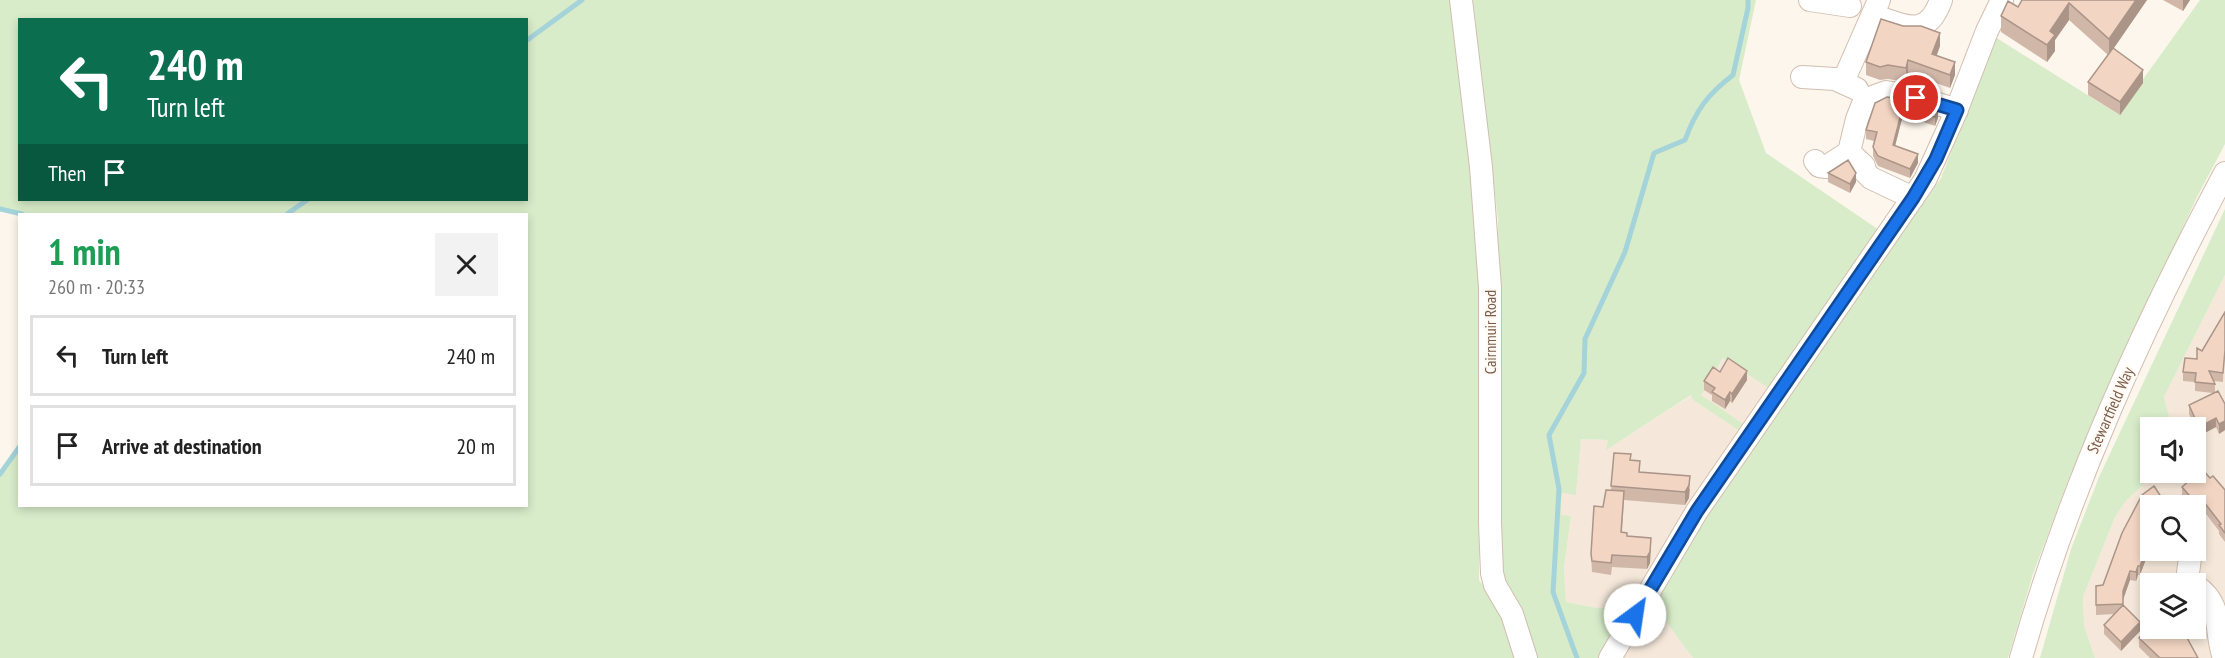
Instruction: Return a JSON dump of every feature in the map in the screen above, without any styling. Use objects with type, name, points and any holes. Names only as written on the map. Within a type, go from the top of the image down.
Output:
[{"type":"street","name":"Cairnmuir Road","points":[[1461,0],[1481,167],[1490,288],[1492,573],[1495,585],[1512,614],[1526,658]]},
{"type":"street","points":[[1810,0],[1848,3],[1857,14],[1874,13],[1906,26],[1918,27],[1930,22],[1941,0]]},
{"type":"street","points":[[1610,658],[1697,511],[1913,198],[1936,159],[2002,0]]},
{"type":"street","points":[[1843,82],[1874,13]]},
{"type":"street","points":[[1802,77],[1826,77],[1843,82],[1863,92],[1869,100]]},
{"type":"street","points":[[1815,161],[1819,166],[1826,167],[1849,152],[1863,104],[1886,92],[1957,110]]},
{"type":"street","points":[[1849,152],[1864,166],[1865,172],[1871,178],[1913,198]]},
{"type":"street","name":"Stewartfield Way","points":[[2021,658],[2082,473],[2151,317],[2225,172]]},
{"type":"street","points":[[2206,594],[2216,609],[2224,658]]},
{"type":"shaded area","points":[[2225,275],[2225,623],[2206,591],[2206,573],[2198,573],[2197,561],[2206,561],[2206,495],[2140,495],[2140,561],[2181,561],[2177,573],[2140,573],[2140,639],[2206,639],[2206,616],[2219,658],[2095,658],[2084,625],[2083,597],[2115,517],[2125,502],[2145,483],[2206,483],[2206,417],[2169,417],[2164,397]]},
{"type":"shaded area","points":[[1723,358],[1768,388],[1745,425],[1700,395]]},
{"type":"shaded area","points":[[1692,395],[1693,400],[1741,432],[1632,607],[1598,608],[1566,602],[1564,569],[1571,517],[1561,515],[1562,493],[1576,494],[1581,439],[1608,440],[1607,449]]},
{"type":"shaded area","points":[[1643,612],[1663,618],[1693,658],[1618,658]]},
{"type":"green space","points":[[0,0],[1453,0],[1481,234],[1479,580],[1508,627],[1517,658],[0,658],[0,474],[18,447],[18,507],[528,507],[528,213],[18,213],[0,209]]},
{"type":"green space","points":[[1473,0],[1756,0],[1739,80],[1766,153],[1882,232],[1768,388],[1723,358],[1701,395],[1745,425],[1741,432],[1693,400],[1691,395],[1606,450],[1608,440],[1581,439],[1576,495],[1562,493],[1561,515],[1571,516],[1564,569],[1566,602],[1598,608],[1632,607],[1604,658],[1534,658],[1500,570],[1498,220]]},
{"type":"green space","points":[[2200,0],[2225,0],[2225,144],[2196,199],[2069,478],[2033,574],[2008,658],[1693,658],[1663,618],[1643,612],[1694,526],[1941,178],[1995,37],[2118,114]]},
{"type":"green space","points":[[2225,209],[2225,275],[2164,397],[2169,417],[2140,417],[2140,483],[2145,483],[2125,502],[2115,517],[2083,597],[2084,625],[2095,658],[2040,658],[2071,549],[2099,477]]},
{"type":"building","points":[[2022,0],[2136,0],[2109,39],[2069,3],[2050,31],[2055,35],[2047,45],[2001,16],[2008,1],[2018,7]]},
{"type":"building","points":[[1881,19],[1903,26],[1921,26],[1940,33],[1932,54],[1955,62],[1950,75],[1908,60],[1906,68],[1888,65],[1880,67],[1866,62]]},
{"type":"building","points":[[2113,48],[2143,70],[2120,102],[2088,82]]},
{"type":"building","points":[[1887,97],[1913,101],[1938,109],[1935,117],[1903,106],[1893,145],[1918,154],[1910,169],[1878,156],[1873,147],[1877,132],[1866,130],[1875,103]]},
{"type":"building","points":[[1848,160],[1856,173],[1850,184],[1828,173]]},
{"type":"building","points":[[2225,312],[2223,373],[2209,371],[2215,384],[2195,382],[2196,373],[2183,372],[2185,358],[2197,359],[2197,348],[2202,351]]},
{"type":"building","points":[[1728,358],[1747,371],[1732,394],[1730,392],[1725,400],[1712,392],[1715,388],[1704,381],[1713,367],[1720,372]]},
{"type":"building","points":[[2218,391],[2225,404],[2225,421],[2219,424],[2216,418],[2206,423],[2206,417],[2194,417],[2189,405]]},
{"type":"building","points":[[1614,453],[1631,454],[1630,460],[1640,461],[1639,472],[1690,476],[1689,485],[1685,492],[1611,486]]},
{"type":"building","points":[[2206,474],[2210,478],[2213,476],[2225,490],[2225,533],[2206,505],[2206,495],[2189,495],[2182,487],[2186,483],[2206,483]]},
{"type":"building","points":[[2154,486],[2160,495],[2142,495]]},
{"type":"building","points":[[1606,490],[1624,491],[1621,532],[1627,533],[1627,536],[1651,538],[1650,552],[1647,557],[1612,555],[1611,563],[1592,561],[1594,506],[1603,507]]},
{"type":"building","points":[[2140,499],[2140,561],[2142,561],[2140,566],[2136,572],[2130,571],[2123,591],[2123,604],[2096,605],[2096,586],[2103,585],[2122,533]]},
{"type":"building","points":[[2123,605],[2140,622],[2121,642],[2104,625]]},
{"type":"building","points":[[2140,639],[2188,639],[2198,658],[2160,658]]},
{"type":"waterway","points":[[528,40],[582,0]]},
{"type":"waterway","points":[[1577,658],[1553,592],[1559,489],[1549,435],[1584,373],[1585,339],[1625,252],[1654,153],[1685,140],[1704,103],[1733,75],[1748,0]]},
{"type":"waterway","points":[[288,213],[306,201]]},
{"type":"waterway","points":[[0,209],[18,213]]},
{"type":"waterway","points":[[0,474],[18,449]]},
{"type":"route","points":[[1635,615],[1697,511],[1925,180],[1957,110],[1916,98]]}]
